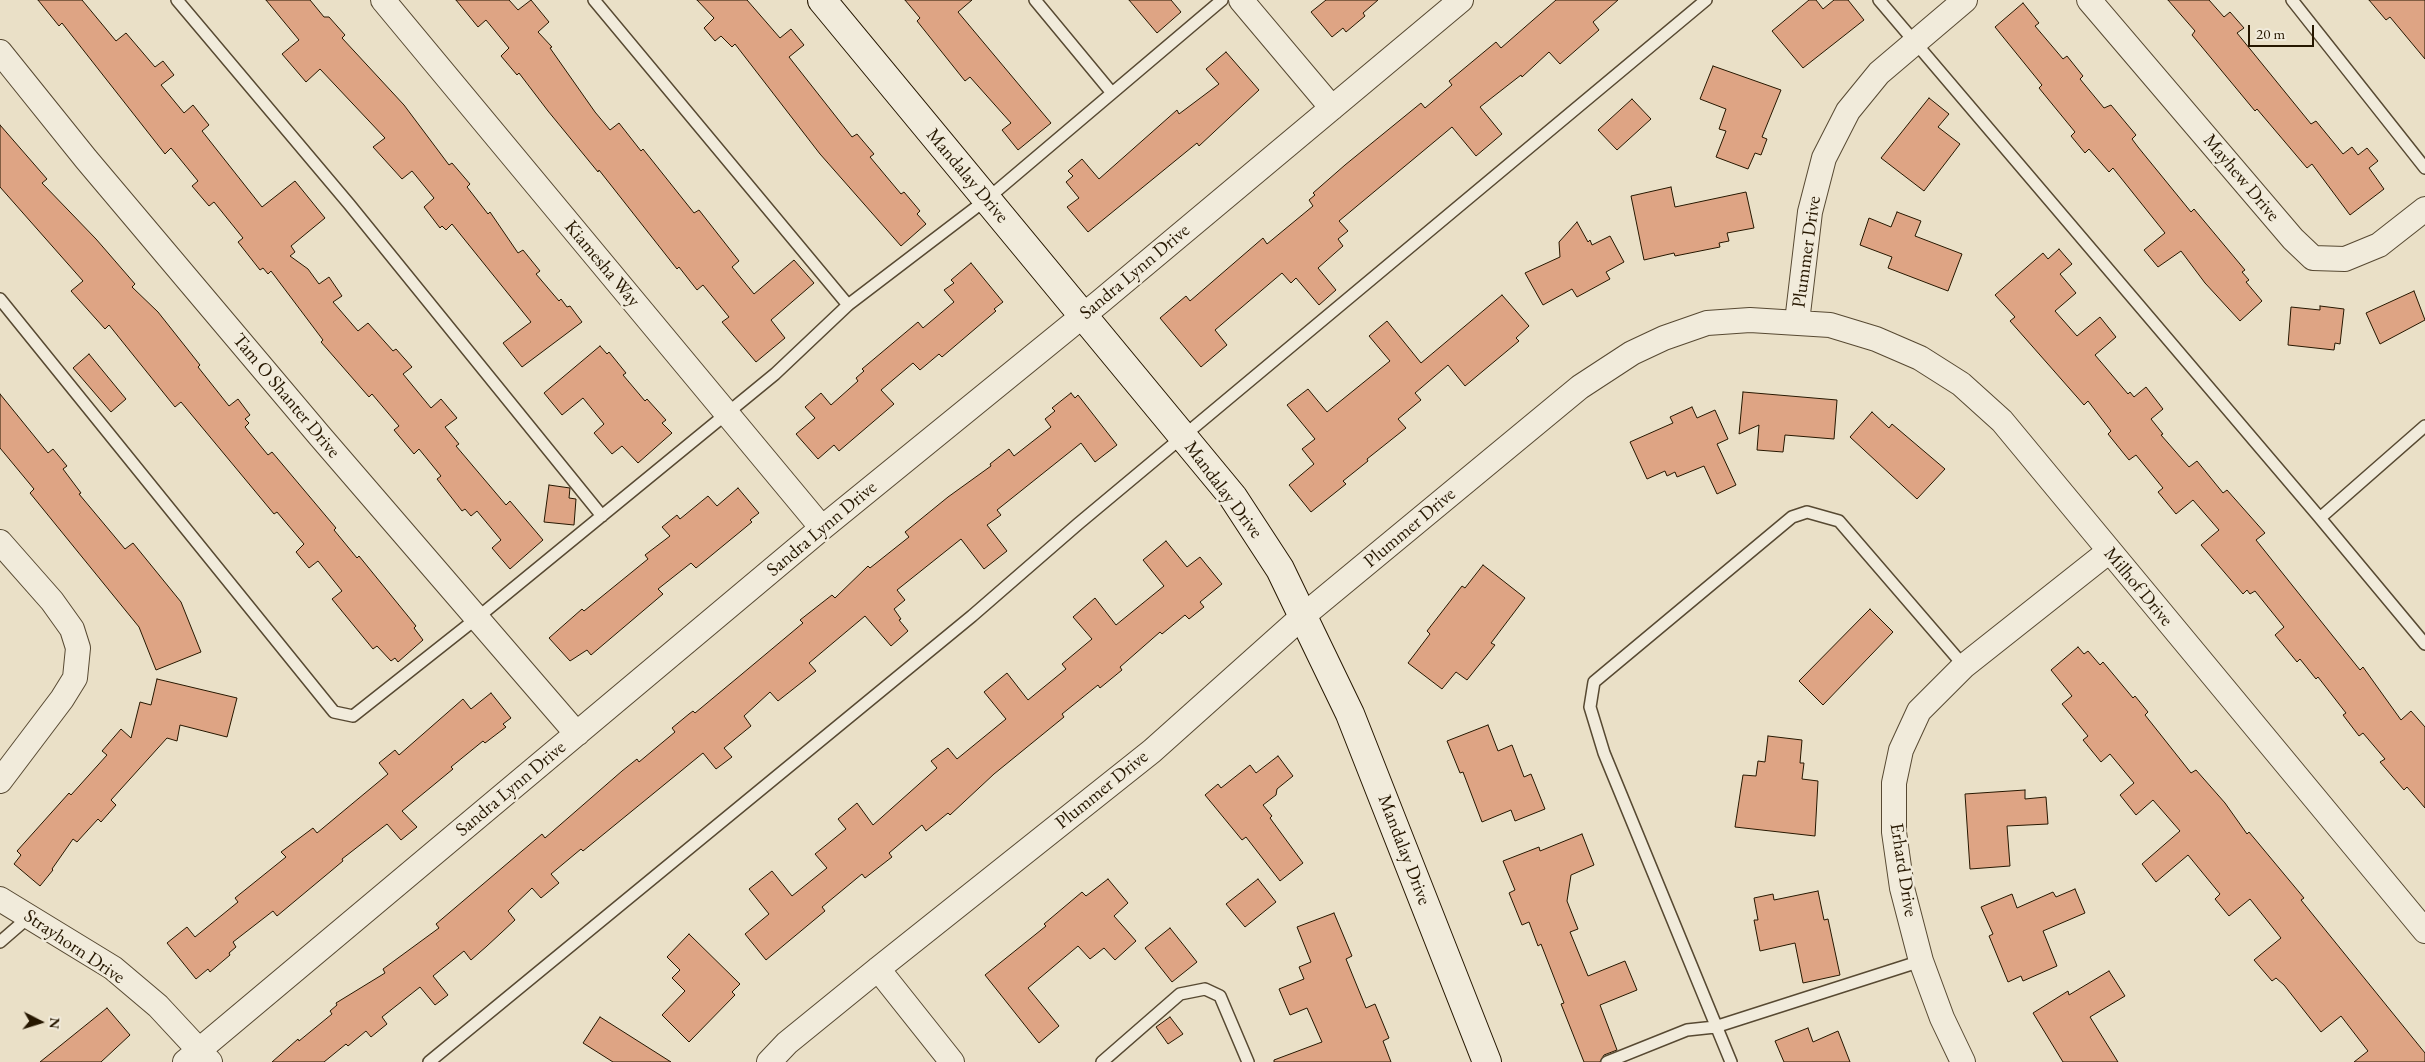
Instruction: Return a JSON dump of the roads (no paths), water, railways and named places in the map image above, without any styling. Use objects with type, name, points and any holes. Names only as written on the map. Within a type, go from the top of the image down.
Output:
[{"type":"street","name":"Kiamesha Way","points":[[382,0],[822,528]]},
{"type":"street","name":"Mandalay Drive","points":[[822,0],[1183,436],[1232,497],[1280,568],[1350,714],[1487,1062]]},
{"type":"street","points":[[1242,0],[1332,108]]},
{"type":"street","name":"Sandra Lynn Drive","points":[[199,1058],[577,734],[822,528],[1083,315],[1461,0]]},
{"type":"street","name":"Plummer Drive","points":[[769,1062],[787,1043],[1152,750],[1303,616],[1580,387],[1632,353],[1664,338],[1706,324],[1750,320],[1797,322],[1810,212],[1824,158],[1848,111],[1879,73],[1965,0]]},
{"type":"street","name":"Mayhew Drive","points":[[2089,0],[2292,239],[2313,258],[2345,259],[2379,245],[2425,209]]},
{"type":"street","name":"Tam O Shanter Drive","points":[[0,52],[86,159],[268,375],[577,734]]},
{"type":"street","name":"Milhof Drive","points":[[1797,322],[1830,326],[1876,339],[1920,358],[1961,384],[2002,421],[2108,552],[2425,931]]},
{"type":"street","points":[[0,542],[57,608],[72,629],[78,648],[75,678],[62,699],[0,781]]},
{"type":"street","name":"Erhard Drive","points":[[1963,1062],[1942,1018],[1921,961],[1902,888],[1894,832],[1894,783],[1901,750],[1919,710],[1964,666],[2108,552]]},
{"type":"street","name":"Strayhorn Drive","points":[[0,899],[113,968],[158,1006],[199,1058]]},
{"type":"street","points":[[878,969],[952,1062]]},
{"type":"lane","points":[[176,0],[349,204],[602,516]]},
{"type":"lane","points":[[594,0],[848,305]]},
{"type":"lane","points":[[1035,0],[1112,93]]},
{"type":"lane","points":[[0,299],[334,712],[353,716],[477,618],[725,413],[775,374],[848,305],[987,199],[1222,0]]},
{"type":"lane","points":[[429,1062],[972,616],[1183,436],[1706,0]]},
{"type":"lane","points":[[1879,0],[2425,644]]},
{"type":"lane","points":[[2292,0],[2425,168]]},
{"type":"lane","points":[[2320,518],[2425,426]]},
{"type":"lane","points":[[1731,1062],[1604,753],[1590,707],[1594,682],[1792,517],[1807,512],[1839,521],[1964,666]]},
{"type":"lane","points":[[0,942],[30,916]]},
{"type":"lane","points":[[1606,1062],[1687,1030],[1715,1027],[1921,961]]},
{"type":"lane","points":[[1102,1062],[1180,994],[1206,989],[1220,996],[1248,1062]]}]
